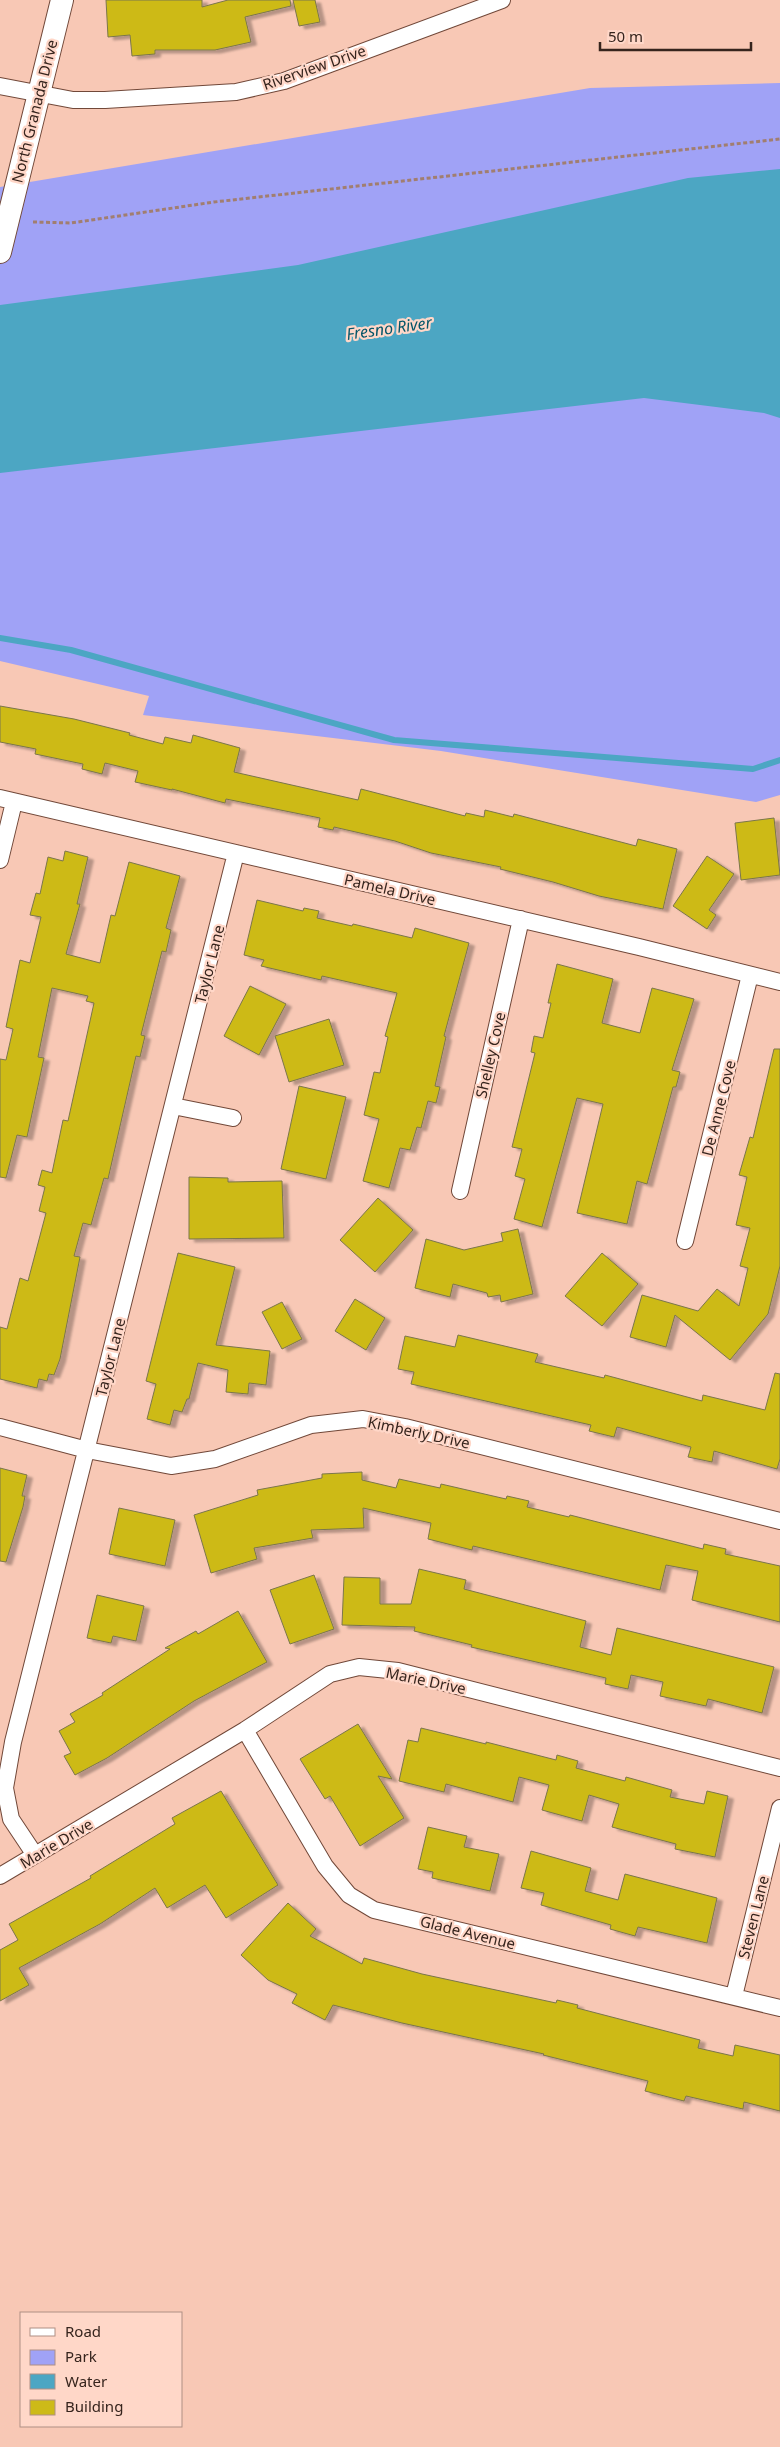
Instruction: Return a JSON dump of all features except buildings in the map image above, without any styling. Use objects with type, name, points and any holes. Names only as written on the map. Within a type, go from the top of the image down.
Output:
[{"type":"street","name":"North Granada Drive","points":[[1,248],[37,94],[62,0]]},
{"type":"street","name":"Riverview Drive","points":[[0,86],[73,100],[105,100],[236,92],[284,81],[502,0]]},
{"type":"street","name":"Pamela Drive","points":[[7,800],[780,982]]},
{"type":"street","points":[[0,860],[7,800]]},
{"type":"street","name":"Taylor Lane","points":[[35,1855],[11,1819],[5,1788],[13,1742],[236,853]]},
{"type":"street","name":"Shelley Cove","points":[[460,1191],[521,920]]},
{"type":"street","name":"De Anne Cove","points":[[685,1241],[750,974]]},
{"type":"street","points":[[173,1106],[233,1118]]},
{"type":"street","name":"Kimberly Drive","points":[[0,1428],[87,1450],[171,1466],[215,1459],[311,1425],[363,1419],[405,1427],[780,1521]]},
{"type":"street","name":"Marie Drive","points":[[0,1876],[245,1730],[330,1674],[359,1668],[398,1671],[780,1768]]},
{"type":"street","name":"Glade Avenue","points":[[245,1730],[325,1866],[349,1895],[374,1910],[780,2008]]},
{"type":"street","name":"Steven Lane","points":[[734,1996],[780,1808]]},
{"type":"path","points":[[34,222],[71,224],[214,202],[780,139]]},
{"type":"green space","points":[[780,83],[780,795],[756,802],[441,751],[143,715],[149,696],[0,661],[0,187],[590,88]]},
{"type":"water","name":"Fresno River","points":[[780,169],[780,418],[764,413],[644,398],[0,473],[0,305],[298,265],[688,178]]},
{"type":"waterway","points":[[0,638],[71,650],[394,740],[753,769],[780,760]]}]
